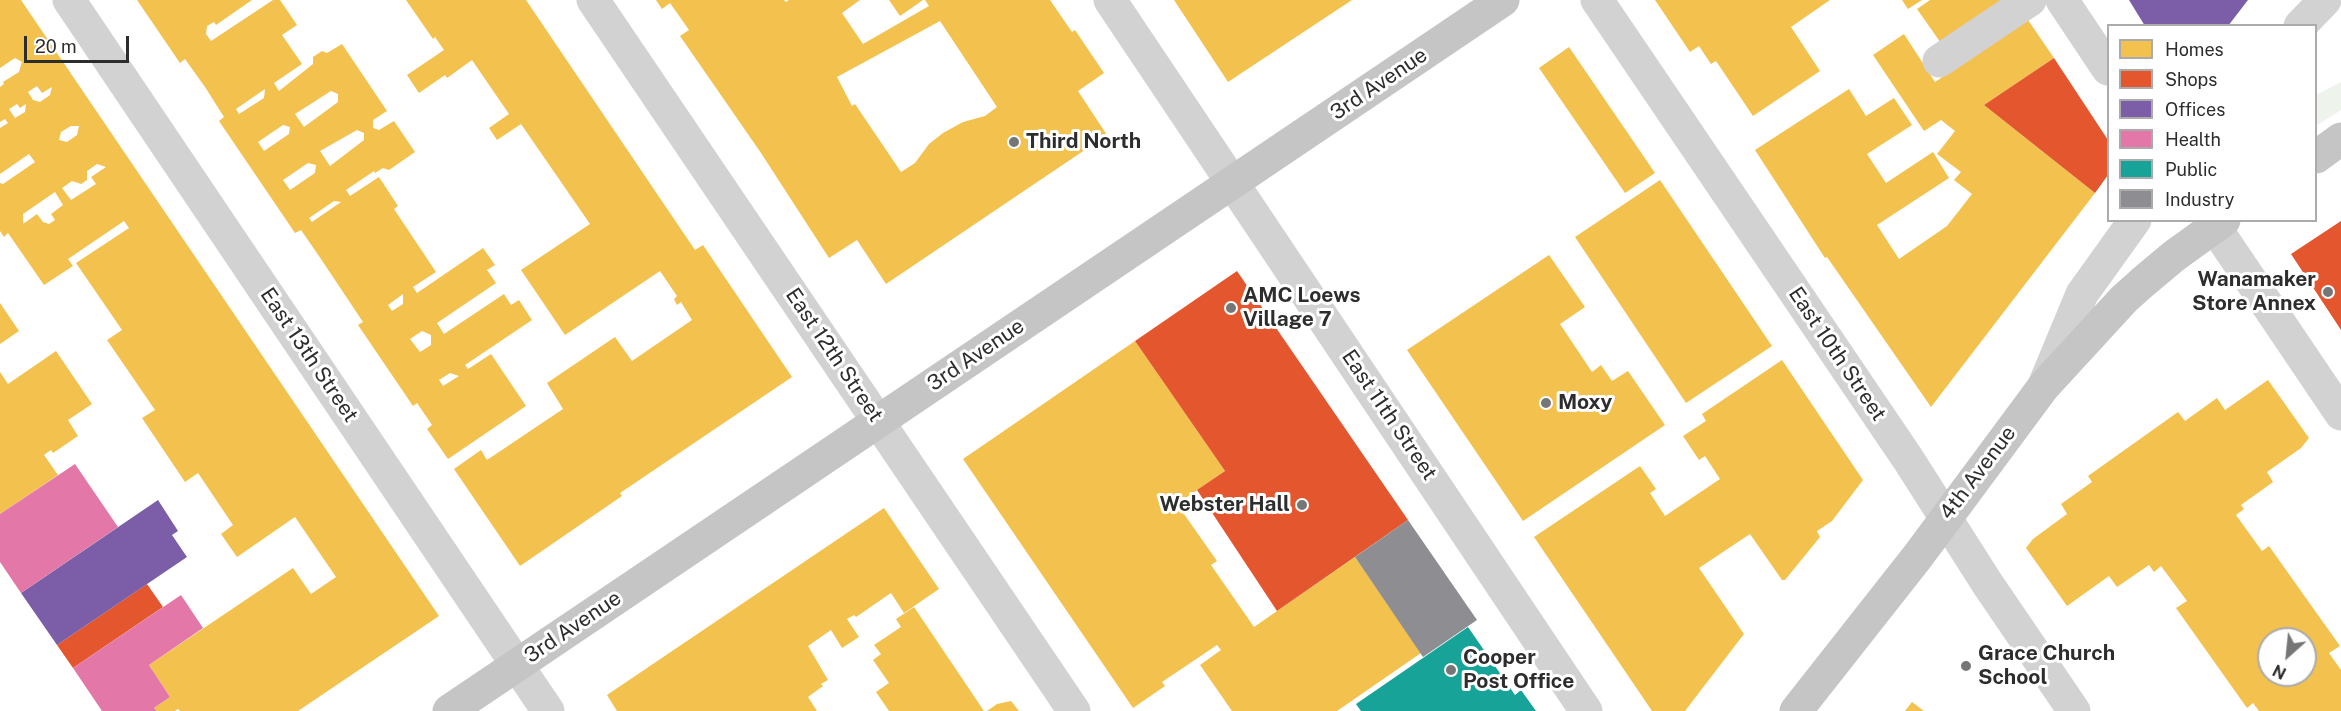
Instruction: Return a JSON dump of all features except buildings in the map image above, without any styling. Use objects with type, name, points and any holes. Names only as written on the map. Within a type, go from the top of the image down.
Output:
[{"type":"main road","name":"3rd Avenue","points":[[449,711],[1503,0]]},
{"type":"main road","points":[[2317,156],[2341,139]]},
{"type":"main road","points":[[2044,386],[2124,299],[2216,223]]},
{"type":"main road","name":"4th Avenue","points":[[1796,711],[2044,386]]},
{"type":"street","name":"East 13th Street","points":[[69,0],[548,711]]},
{"type":"street","name":"East 12th Street","points":[[593,0],[1074,711]]},
{"type":"street","name":"East 11th Street","points":[[1110,0],[1586,711]]},
{"type":"street","name":"East 10th Street","points":[[1597,0],[1908,459],[2074,711]]},
{"type":"street","points":[[1939,61],[2030,0]]},
{"type":"street","points":[[2062,0],[2107,66]]},
{"type":"street","points":[[2302,24],[2325,0]]},
{"type":"street","name":"4th Avenue","points":[[2044,386],[2082,294],[2134,222]]},
{"type":"street","points":[[2216,223],[2341,414]]},
{"type":"shaded area","points":[[2341,82],[2341,110],[2317,125],[2317,94]]},
{"type":"place","name":"Third North","points":[[1014,142]]},
{"type":"place","name":"Wanamaker Store Annex","points":[[2328,292]]},
{"type":"place","name":"AMC Loews Village 7","points":[[1231,308]]},
{"type":"place","name":"Moxy","points":[[1546,403]]},
{"type":"place","name":"Webster Hall","points":[[1302,505]]},
{"type":"place","name":"Grace Church School","points":[[1966,666]]},
{"type":"place","name":"Cooper Post Office","points":[[1451,670]]}]
